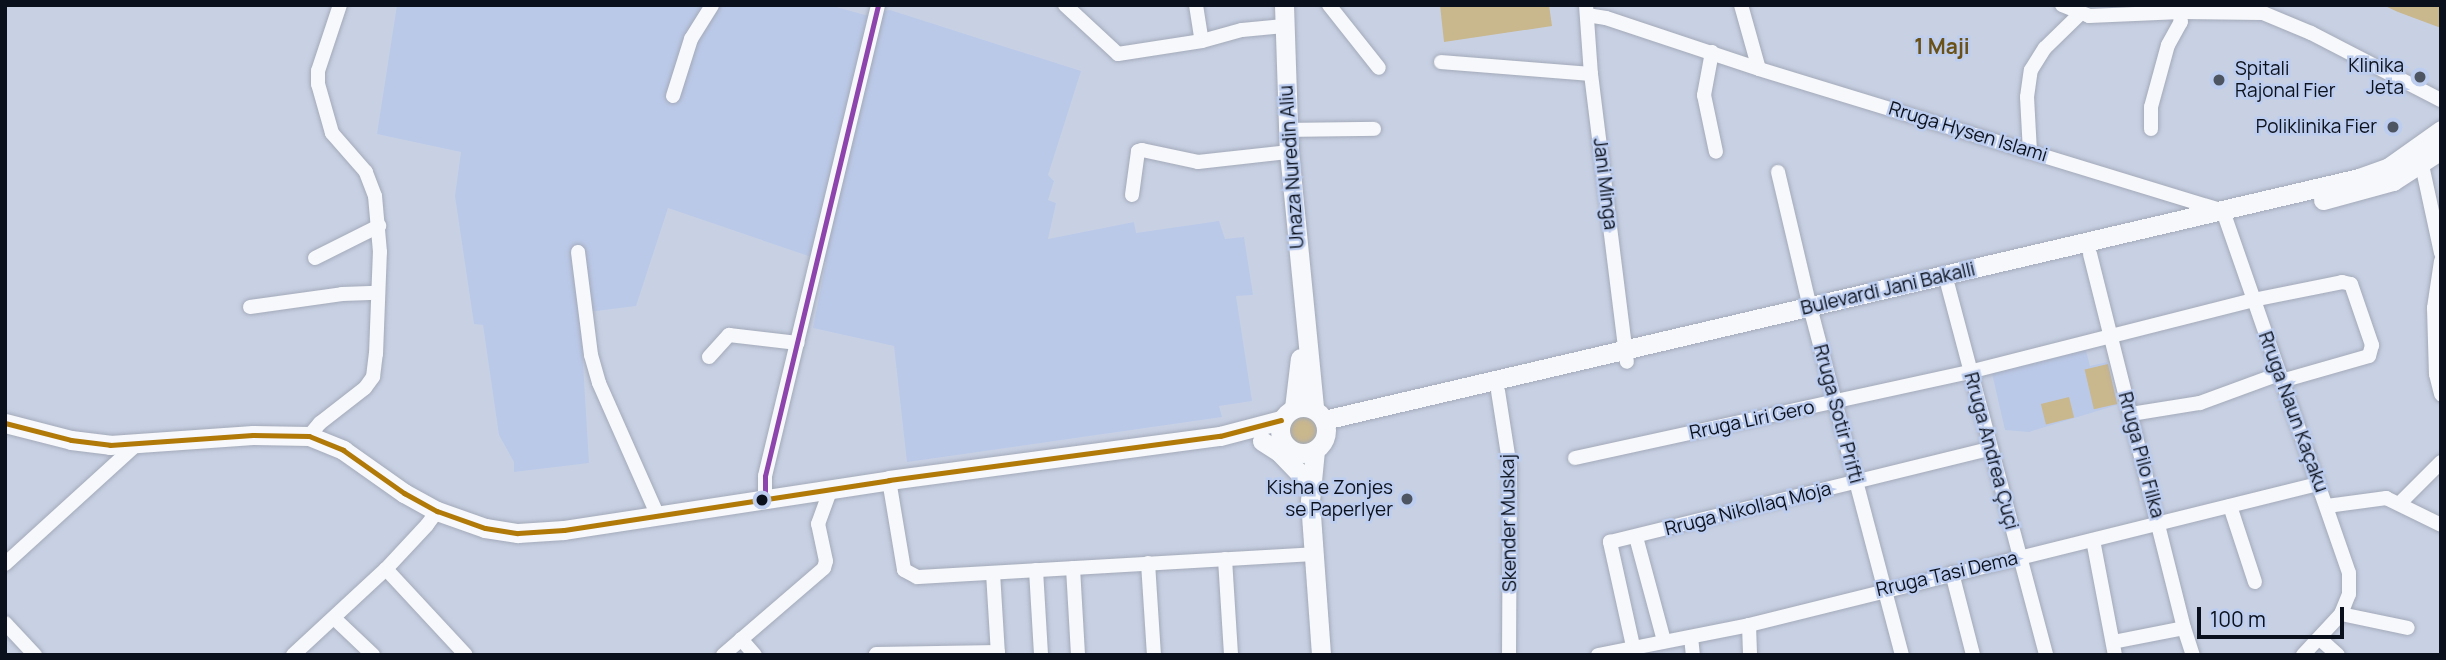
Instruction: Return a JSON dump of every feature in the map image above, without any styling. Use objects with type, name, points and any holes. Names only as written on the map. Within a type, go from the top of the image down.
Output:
[{"type":"main road","name":"Unaza Nuredin Aliu","points":[[1284,5],[1289,152],[1304,329],[1308,418]]},
{"type":"main road","name":"Bulevardi Jani Bakalli","points":[[1811,312],[1948,286],[2090,254],[2225,217],[2378,172],[2404,159],[2441,130]]},
{"type":"main road","name":"Bulevardi Jani Bakalli","points":[[1308,418],[1348,414],[1627,356],[2225,217],[2372,189],[2435,157]]},
{"type":"main road","name":"Unaza Nuredin Aliu","points":[[1304,329],[1312,386],[1308,418]]},
{"type":"main road","name":"Bulevardi Jani Bakalli","points":[[1308,418],[1498,391],[1627,356]]},
{"type":"main road","points":[[1312,386],[1348,414]]},
{"type":"main road","points":[[5,424],[84,443],[137,444],[253,435],[310,436],[343,450],[404,493],[437,510],[485,528],[519,533],[564,530],[889,480],[1220,436],[1308,418]]},
{"type":"main road","points":[[1308,418],[1279,435],[1303,477],[1310,501],[1321,655]]},
{"type":"main road","points":[[1220,436],[1262,440],[1304,454],[1315,450],[1324,441],[1308,418]]},
{"type":"main road","points":[[1262,440],[1279,452],[1303,477]]},
{"type":"main road","points":[[1310,501],[1315,450]]},
{"type":"street","points":[[310,436],[320,423],[365,388],[373,377],[379,226],[375,196],[366,172],[332,133],[317,84],[318,71],[340,5]]},
{"type":"street","points":[[673,96],[691,39],[712,5]]},
{"type":"street","points":[[765,499],[765,476],[878,5]]},
{"type":"street","points":[[1065,5],[1118,54],[1202,41],[1242,30],[1284,26]]},
{"type":"street","points":[[1196,5],[1202,41]]},
{"type":"street","points":[[1329,5],[1379,68]]},
{"type":"street","points":[[1741,5],[1759,69]]},
{"type":"street","points":[[2062,5],[2080,14],[2240,8],[2279,18],[2441,100]]},
{"type":"street","points":[[2151,129],[2151,107],[2168,45],[2179,28],[2179,9]]},
{"type":"street","name":"Rruga Hysen Islami","points":[[1586,10],[1759,69],[2030,152],[2225,217]]},
{"type":"street","name":"Jani Minga","points":[[1586,10],[1591,74],[1627,356]]},
{"type":"street","points":[[2030,152],[2027,97],[2031,70],[2045,48],[2080,14]]},
{"type":"street","points":[[1712,52],[1704,95],[1716,152]]},
{"type":"street","points":[[1441,62],[1591,74]]},
{"type":"street","points":[[1288,130],[1374,130]]},
{"type":"street","points":[[1132,195],[1138,151],[1142,149],[1206,162],[1289,152]]},
{"type":"street","points":[[2435,157],[2441,253]]},
{"type":"street","name":"Rruga Sotir Prifti","points":[[1778,172],[1811,312],[1902,655]]},
{"type":"street","name":"Rruga Naun Kaçaku","points":[[2225,217],[2349,573],[2349,594],[2341,614],[2304,655]]},
{"type":"street","points":[[316,258],[379,226]]},
{"type":"street","points":[[578,252],[591,355],[598,383],[659,516]]},
{"type":"street","name":"Rruga Pilo Filka","points":[[2090,254],[2193,655]]},
{"type":"street","points":[[2441,261],[2435,283],[2434,326],[2436,374],[2441,394]]},
{"type":"street","points":[[2110,336],[2253,300],[2342,282],[2353,289],[2372,345],[2370,356],[2280,378],[2200,403],[2131,414]]},
{"type":"street","name":"Rruga Andrea Çuçi","points":[[1948,286],[1989,449],[2046,655]]},
{"type":"street","points":[[250,307],[342,294],[377,293]]},
{"type":"street","points":[[709,357],[729,335],[798,343]]},
{"type":"street","name":"Rruga Liri Gero","points":[[1575,458],[1969,372],[2110,336]]},
{"type":"street","name":"Skender Muskaj","points":[[1498,391],[1510,468],[1509,655]]},
{"type":"street","points":[[5,564],[137,444]]},
{"type":"street","name":"Rruga Nikollaq Moja","points":[[1639,649],[1610,542],[1989,449]]},
{"type":"street","points":[[2400,503],[2441,462]]},
{"type":"street","points":[[889,480],[902,565],[907,574],[928,578],[1315,554]]},
{"type":"street","name":"Rruga Tasi Dema","points":[[1598,655],[1639,649],[1664,641],[1749,625],[1885,589],[2093,540],[2159,521],[2318,484]]},
{"type":"street","points":[[723,655],[824,568],[826,561],[818,524],[831,489]]},
{"type":"street","points":[[2326,506],[2374,497],[2400,503],[2441,525]]},
{"type":"street","points":[[2230,506],[2255,582]]},
{"type":"street","points":[[293,655],[386,569],[428,525],[437,510]]},
{"type":"street","points":[[1636,537],[1664,641]]},
{"type":"street","points":[[2093,540],[2114,648],[2184,628]]},
{"type":"street","points":[[1225,559],[1231,655]]},
{"type":"street","points":[[1148,563],[1154,655]]},
{"type":"street","points":[[1073,568],[1078,655]]},
{"type":"street","points":[[386,569],[466,655]]},
{"type":"street","points":[[1036,570],[1041,655]]},
{"type":"street","points":[[876,654],[998,653],[993,573]]},
{"type":"street","points":[[1952,573],[1973,655]]},
{"type":"street","points":[[2341,614],[2408,628]]},
{"type":"street","points":[[334,618],[373,655]]},
{"type":"street","points":[[5,623],[35,655]]},
{"type":"street","points":[[1749,625],[1750,655]]},
{"type":"street","points":[[1691,637],[1693,655]]},
{"type":"street","points":[[741,639],[755,655]]},
{"type":"street","points":[[2320,639],[2338,655]]},
{"type":"shaded area","points":[[397,5],[829,5],[865,15],[890,10],[1081,71],[1048,175],[1054,181],[1048,200],[1056,203],[1048,239],[1134,222],[1136,233],[1219,221],[1225,239],[1244,237],[1253,295],[1236,296],[1252,401],[1219,406],[1222,417],[907,462],[894,346],[813,328],[826,262],[668,208],[636,306],[580,313],[589,463],[514,472],[514,462],[499,435],[483,325],[474,324],[455,196],[461,152],[377,134]]},
{"type":"shaded area","points":[[1440,5],[1549,5],[1552,26],[1444,42]]},
{"type":"shaded area","points":[[2383,5],[2441,5],[2441,28],[2398,12]]},
{"type":"shaded area","points":[[2085,347],[2090,366],[2107,362],[2117,405],[2029,432],[2005,430],[1991,369]]},
{"type":"shaded area","points":[[2108,364],[2117,404],[2094,409],[2085,369]]},
{"type":"shaded area","points":[[2069,397],[2074,417],[2046,424],[2041,404]]},
{"type":"shaded area","points":[[1303,417],[1313,421],[1317,431],[1313,441],[1303,445],[1293,441],[1289,431],[1293,421]]},
{"type":"transit line","points":[[765,499],[765,476],[878,5]]},
{"type":"transit line","points":[[5,423],[71,440],[110,445],[253,435],[309,436],[343,450],[404,493],[437,511],[485,528],[518,533],[564,530],[889,480],[1220,436],[1281,420]]},
{"type":"place","name":"Klinika Jeta","points":[[2420,77]]},
{"type":"place","name":"Spitali Rajonal Fier","points":[[2219,80]]},
{"type":"place","name":"Poliklinika Fier","points":[[2393,127]]},
{"type":"place","name":"Kisha e Zonjes se Paperlyer","points":[[1407,499]]},
{"type":"district","name":"1 Maji","points":[[1942,46]]}]
